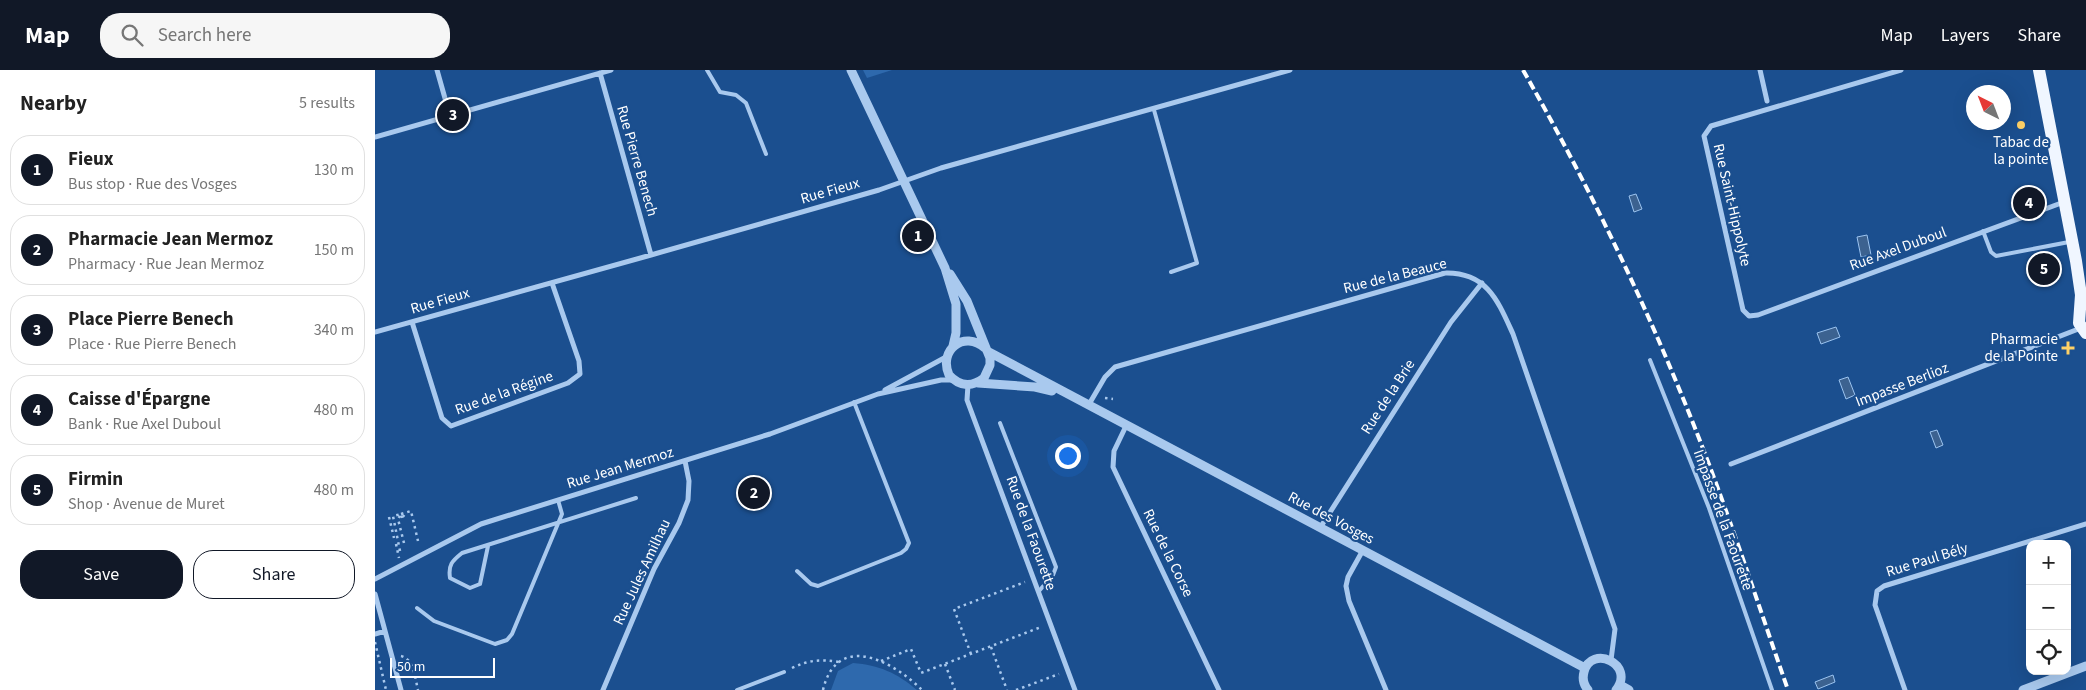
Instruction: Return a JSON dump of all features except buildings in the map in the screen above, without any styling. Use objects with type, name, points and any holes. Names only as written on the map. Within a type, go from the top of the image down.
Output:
[{"type":"main road","points":[[2039,70],[2076,261],[2083,304],[2078,318],[2084,330]]},
{"type":"main road","points":[[2076,261],[2086,276]]},
{"type":"street","points":[[437,70],[450,116]]},
{"type":"street","points":[[375,137],[611,70]]},
{"type":"street","points":[[851,70],[905,180],[945,268],[957,304],[956,334],[953,346],[946,357],[946,368],[953,380]]},
{"type":"street","name":"Rue Fieux","points":[[375,332],[879,190],[905,180],[1290,70]]},
{"type":"street","points":[[1759,70],[1767,102]]},
{"type":"street","name":"Rue Saint-Hippolyte","points":[[1743,310],[1704,136],[1711,126],[1901,70]]},
{"type":"street","name":"Rue Pierre Benech","points":[[600,73],[651,255]]},
{"type":"street","name":"Rue Axel Duboul","points":[[1743,310],[1749,316],[1758,315],[2064,202]]},
{"type":"street","points":[[945,268],[967,301],[986,350],[990,365],[984,378],[978,383]]},
{"type":"street","name":"Rue de la Beauce","points":[[1088,406],[1105,377],[1115,367],[1445,273],[1461,273],[1482,283],[1498,300],[1513,334],[1615,630],[1611,660]]},
{"type":"street","name":"Rue de la Régine","points":[[412,322],[442,418],[451,426],[567,384],[580,374],[579,361],[552,283]]},
{"type":"street","name":"Rue de la Brie","points":[[1320,528],[1451,322],[1482,283]]},
{"type":"street","name":"Impasse Berlioz","points":[[1731,464],[2084,330]]},
{"type":"street","name":"Rue des Vosges","points":[[953,346],[966,340],[979,343],[986,350],[1063,394],[1585,668]]},
{"type":"street","name":"Rue Jean Mermoz","points":[[878,394],[946,357]]},
{"type":"street","name":"Rue Jean Mermoz","points":[[375,579],[481,524],[770,434],[878,394],[941,380],[953,380]]},
{"type":"street","name":"Rue des Vosges","points":[[953,380],[968,385],[978,383],[1035,387],[1063,394]]},
{"type":"street","name":"Rue de la Faourette","points":[[968,385],[967,400],[1035,578],[1049,624],[1075,690]]},
{"type":"street","name":"Rue de la Corse","points":[[1126,426],[1114,451],[1113,467],[1219,690]]},
{"type":"street","name":"Rue Jules Amilhau","points":[[603,690],[655,569],[688,500],[689,480],[685,461]]},
{"type":"street","name":"Rue Paul Bély","points":[[1905,690],[1875,605],[1877,590],[1884,586],[2086,524]]},
{"type":"street","points":[[1363,550],[1348,577],[1346,586],[1349,600],[1386,690]]},
{"type":"street","points":[[375,594],[401,690]]},
{"type":"street","points":[[375,634],[385,631]]},
{"type":"street","points":[[1588,690],[1583,678],[1585,668],[1594,660],[1604,658],[1611,660],[1618,666],[1621,675],[1618,687],[1629,690]]},
{"type":"street","points":[[2023,690],[2086,666]]},
{"type":"lane","points":[[707,70],[720,92],[736,95],[746,103],[766,154]]},
{"type":"lane","points":[[1154,110],[1197,263],[1171,272]]},
{"type":"lane","points":[[1983,231],[1991,252],[1997,256],[2072,241]]},
{"type":"lane","name":"Impasse de la Faourette","points":[[1650,360],[1709,508],[1772,690]]},
{"type":"lane","points":[[797,571],[811,584],[818,586],[901,553],[909,543],[854,402]]},
{"type":"lane","points":[[999,423],[1056,567],[1053,575],[1039,592]]},
{"type":"lane","points":[[487,546],[480,584],[470,588],[450,578],[449,569],[453,560],[462,553],[636,498]]},
{"type":"lane","points":[[417,608],[434,621],[495,644],[507,640],[513,634],[562,514],[558,500]]},
{"type":"lane","points":[[737,690],[784,672]]},
{"type":"path","points":[[1105,398],[1113,399]]},
{"type":"path","points":[[400,551],[393,516],[411,511],[418,541]]},
{"type":"path","points":[[401,514],[403,518]]},
{"type":"path","points":[[401,514],[399,519],[404,543]]},
{"type":"path","points":[[389,517],[394,538]]},
{"type":"path","points":[[396,544],[399,562]]},
{"type":"path","points":[[971,654],[955,609],[1035,578]]},
{"type":"path","points":[[881,661],[911,649],[921,674],[1049,624]]},
{"type":"path","points":[[375,641],[386,690]]},
{"type":"path","points":[[991,646],[1007,690]]},
{"type":"path","points":[[392,658],[402,656],[407,658],[418,690]]},
{"type":"path","points":[[823,690],[831,670],[849,656],[881,661],[901,672],[921,690]]},
{"type":"path","points":[[784,672],[805,662],[822,660],[839,662]]},
{"type":"path","points":[[945,664],[955,690]]},
{"type":"path","points":[[1016,690],[1068,671]]},
{"type":"shaded area","points":[[863,70],[892,70],[867,78]]},
{"type":"shaded area","points":[[1636,194],[1642,209],[1634,212],[1629,196]]},
{"type":"shaded area","points":[[1867,235],[1871,255],[1861,257],[1857,237]]},
{"type":"shaded area","points":[[1836,327],[1840,337],[1821,344],[1817,333]]},
{"type":"shaded area","points":[[1848,377],[1855,395],[1846,399],[1839,380]]},
{"type":"shaded area","points":[[1937,430],[1943,445],[1936,448],[1930,432]]},
{"type":"shaded area","points":[[853,663],[887,671],[917,690],[831,690],[838,671]]},
{"type":"shaded area","points":[[1833,675],[1835,682],[1818,689],[1815,682]]},
{"type":"railway","points":[[1523,70],[1593,200],[1675,378],[1718,489],[1788,690]]},
{"type":"place","name":"Place Pierre Benech","points":[[453,115]]},
{"type":"place","name":"Tabac de la pointe","points":[[2021,125]]},
{"type":"place","name":"Caisse d'Épargne","points":[[2029,203]]},
{"type":"place","name":"Fieux","points":[[918,236]]},
{"type":"place","name":"Firmin","points":[[2044,269]]},
{"type":"place","name":"Pharmacie de la Pointe","points":[[2068,348]]},
{"type":"place","name":"Pharmacie Jean Mermoz","points":[[754,493]]}]
